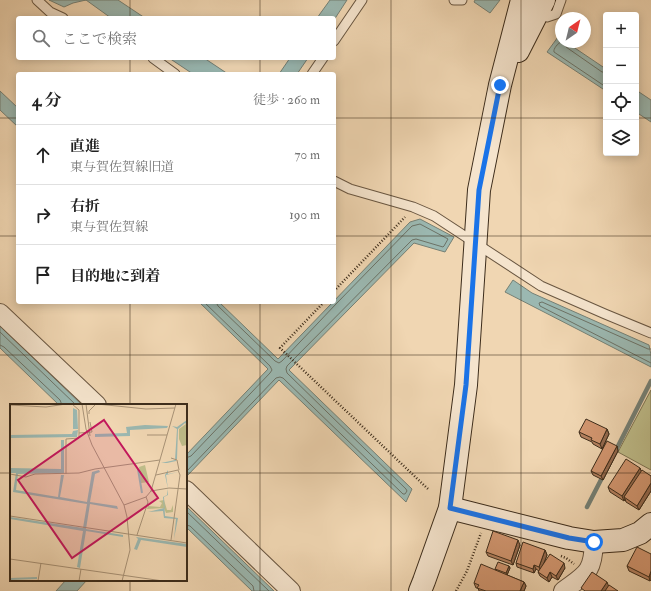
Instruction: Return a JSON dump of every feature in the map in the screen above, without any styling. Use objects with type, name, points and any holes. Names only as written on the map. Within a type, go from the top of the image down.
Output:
[{"type":"main road","points":[[420,591],[450,508],[466,385],[479,190],[500,85],[529,3]]},
{"type":"main road","points":[[450,508],[569,538],[594,542],[623,540],[647,532]]},
{"type":"street","points":[[0,313],[96,404]]},
{"type":"street","points":[[187,491],[291,591]]},
{"type":"street","points":[[563,591],[585,574],[591,567],[594,556],[594,542]]},
{"type":"lane","points":[[37,0],[50,12],[59,16]]},
{"type":"lane","points":[[336,38],[362,0]]},
{"type":"lane","points":[[454,0],[462,0]]},
{"type":"lane","points":[[529,3],[547,17],[556,14],[561,0]]},
{"type":"lane","points":[[156,60],[172,72]]},
{"type":"lane","points":[[313,72],[322,60]]},
{"type":"lane","points":[[336,182],[350,188],[413,207],[434,216],[541,286],[651,333]]},
{"type":"path","points":[[336,289],[413,207]]},
{"type":"path","points":[[322,304],[280,348],[428,489]]},
{"type":"path","points":[[456,591],[467,571],[483,530]]},
{"type":"path","points":[[559,555],[566,558],[581,569],[585,574]]},
{"type":"shaded area","points":[[651,390],[651,470],[618,452]]},
{"type":"water","points":[[49,0],[86,0],[64,7]]},
{"type":"water","points":[[86,0],[118,0],[142,16],[108,16]]},
{"type":"water","points":[[330,0],[347,0],[336,17],[318,16]]},
{"type":"water","points":[[475,0],[500,0],[490,13],[474,2]]},
{"type":"water","points":[[555,41],[555,48],[575,48],[603,67],[603,89],[547,52]]},
{"type":"water","points":[[172,60],[207,60],[225,72],[190,72]]},
{"type":"water","points":[[289,60],[307,60],[298,72],[280,72]]},
{"type":"water","points":[[0,91],[16,106],[16,125],[0,110]]},
{"type":"water","points":[[639,92],[651,100],[651,122],[639,114]]},
{"type":"water","points":[[420,219],[454,237],[445,252],[414,243],[289,370],[412,489],[406,502],[279,380],[187,476],[187,454],[268,369],[201,304],[221,304],[278,359],[331,304],[336,304],[336,299],[410,222]]},
{"type":"water","points":[[513,280],[532,293],[649,345],[651,367],[505,292]]},
{"type":"water","points":[[0,326],[81,404],[58,404],[0,348]]},
{"type":"water","points":[[187,507],[274,591],[252,591],[187,528]]},
{"type":"water","points":[[65,581],[86,581],[77,591],[56,591]]},
{"type":"building","points":[[586,419],[607,429],[600,444],[591,440],[592,438],[579,432]]},
{"type":"building","points":[[607,441],[617,446],[601,476],[591,471]]},
{"type":"building","points":[[626,459],[640,468],[622,496],[608,487]]},
{"type":"building","points":[[642,470],[651,476],[651,483],[637,506],[624,497]]},
{"type":"building","points":[[493,531],[518,540],[511,561],[486,552]]},
{"type":"building","points":[[523,542],[545,550],[539,567],[534,565],[533,569],[516,563]]},
{"type":"building","points":[[637,547],[651,554],[651,571],[649,577],[627,566]]},
{"type":"building","points":[[550,554],[564,563],[556,576],[550,572],[547,578],[538,572]]},
{"type":"building","points":[[498,562],[509,566],[506,573],[495,569]]},
{"type":"building","points":[[481,564],[524,582],[520,591],[486,591],[477,588],[479,585],[474,583]]},
{"type":"building","points":[[592,572],[607,582],[601,591],[585,591],[581,588]]},
{"type":"building","points":[[609,585],[618,591],[605,591]]},
{"type":"waterway","points":[[615,452],[651,381]]},
{"type":"waterway","points":[[587,507],[604,474]]},
{"type":"route","points":[[500,85],[479,190],[466,385],[450,508],[569,538],[594,542]]}]
